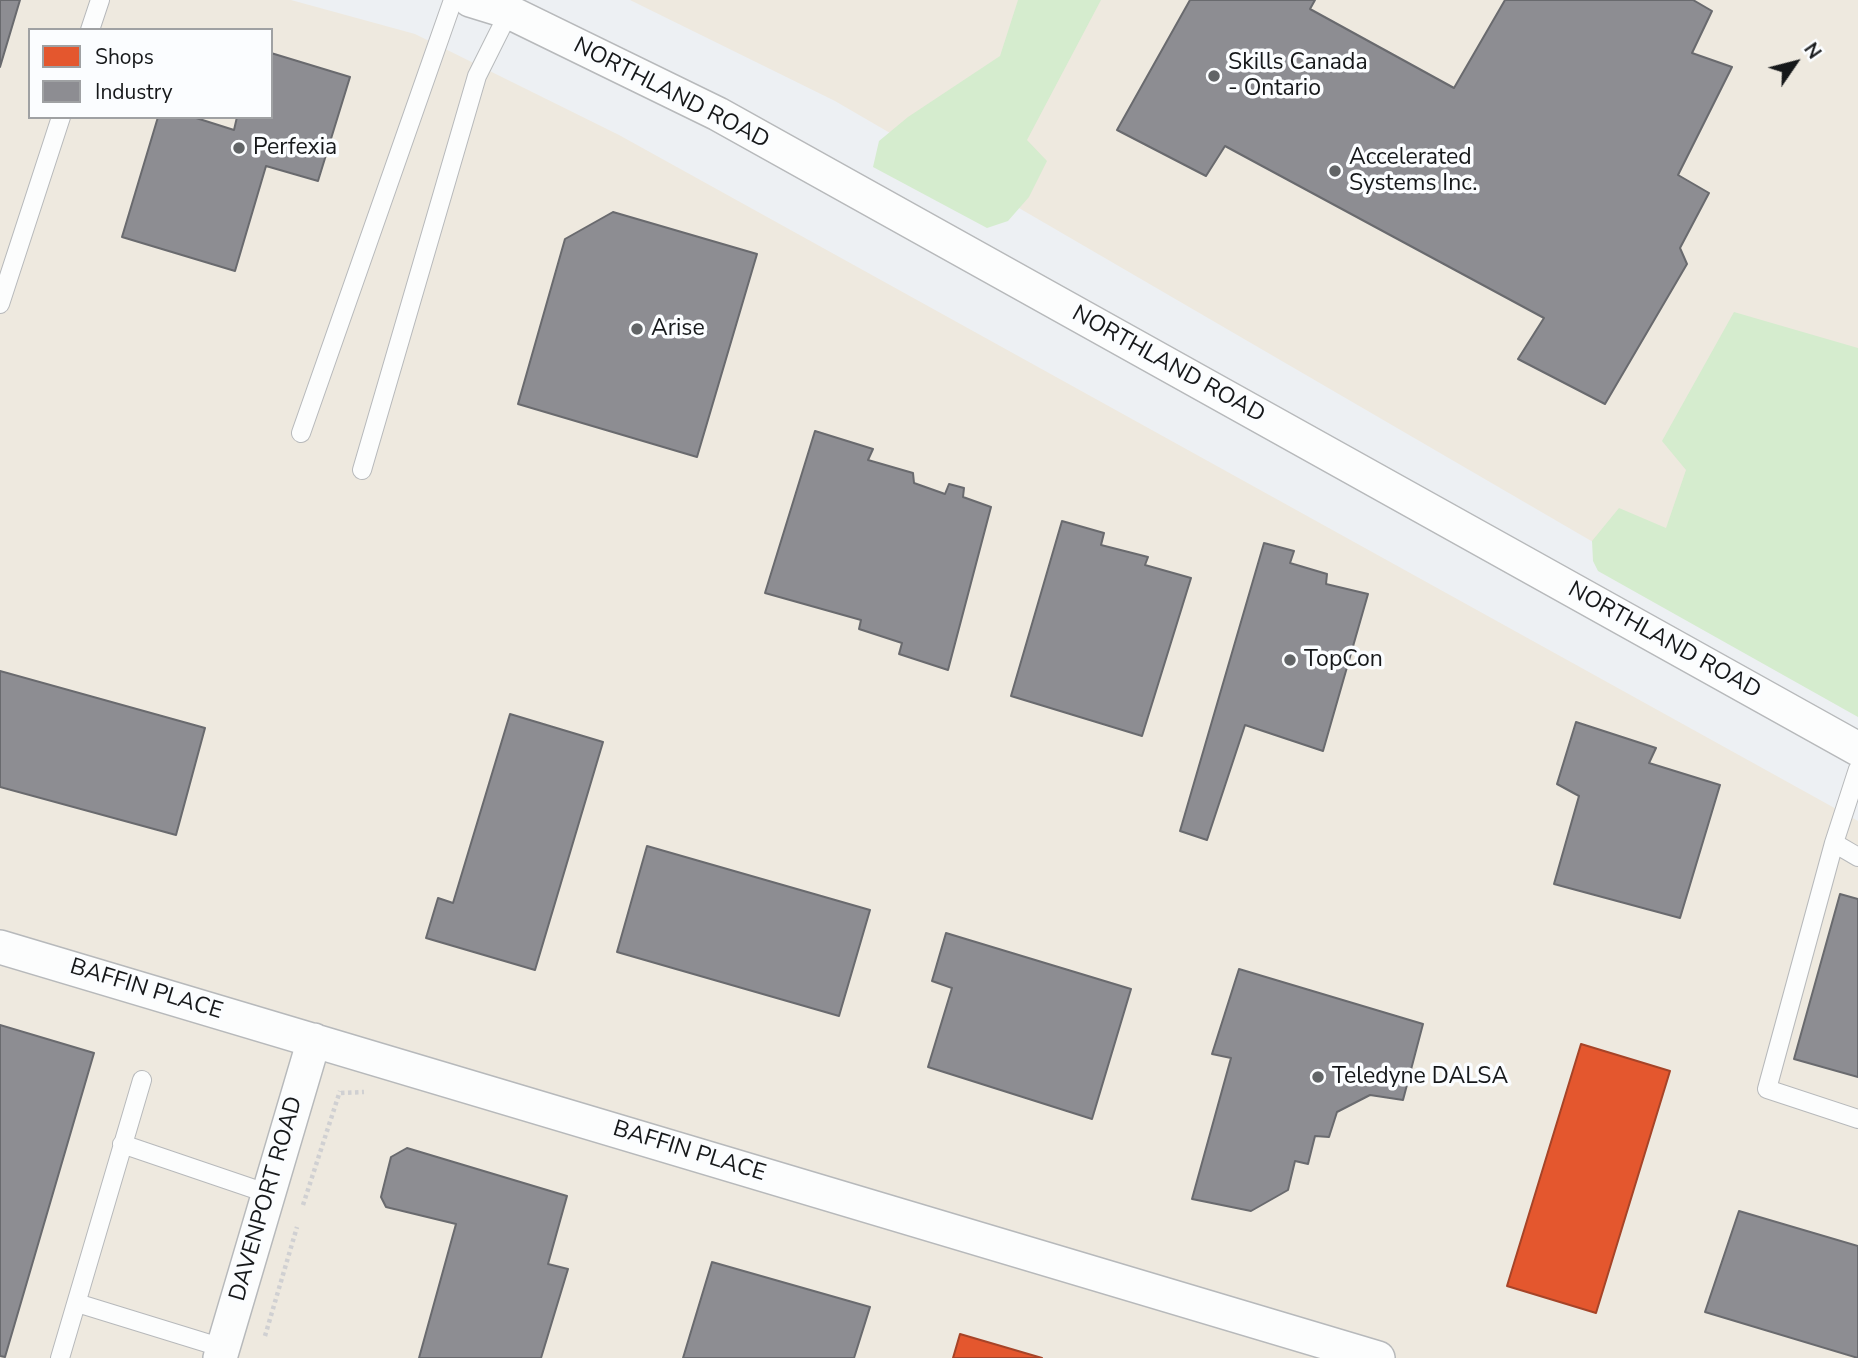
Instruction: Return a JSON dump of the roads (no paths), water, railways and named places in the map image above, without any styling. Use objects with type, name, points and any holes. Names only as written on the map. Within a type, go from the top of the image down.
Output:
[{"type":"street","name":"NORTHLAND ROAD","points":[[470,0],[509,12],[718,114],[1858,749]]},
{"type":"street","name":"BAFFIN PLACE","points":[[0,947],[1378,1358]]},
{"type":"street","name":"DAVENPORT ROAD","points":[[221,1353],[314,1040]]},
{"type":"lane","points":[[91,28],[100,0]]},
{"type":"lane","points":[[301,433],[453,0]]},
{"type":"lane","points":[[362,470],[477,76],[509,12]]},
{"type":"lane","points":[[0,304],[60,119]]},
{"type":"lane","points":[[1858,769],[1767,1089],[1858,1119]]},
{"type":"lane","points":[[1835,843],[1858,856]]},
{"type":"lane","points":[[61,1358],[142,1080]]},
{"type":"lane","points":[[122,1144],[268,1194]]},
{"type":"lane","points":[[77,1303],[221,1353]]},
{"type":"place","name":"Skills Canada - Ontario","points":[[1214,76]]},
{"type":"place","name":"Perfexia","points":[[239,148]]},
{"type":"place","name":"Accelerated Systems Inc.","points":[[1335,171]]},
{"type":"place","name":"Arise","points":[[637,329]]},
{"type":"place","name":"TopCon","points":[[1290,660]]},
{"type":"place","name":"Teledyne DALSA","points":[[1318,1077]]}]
